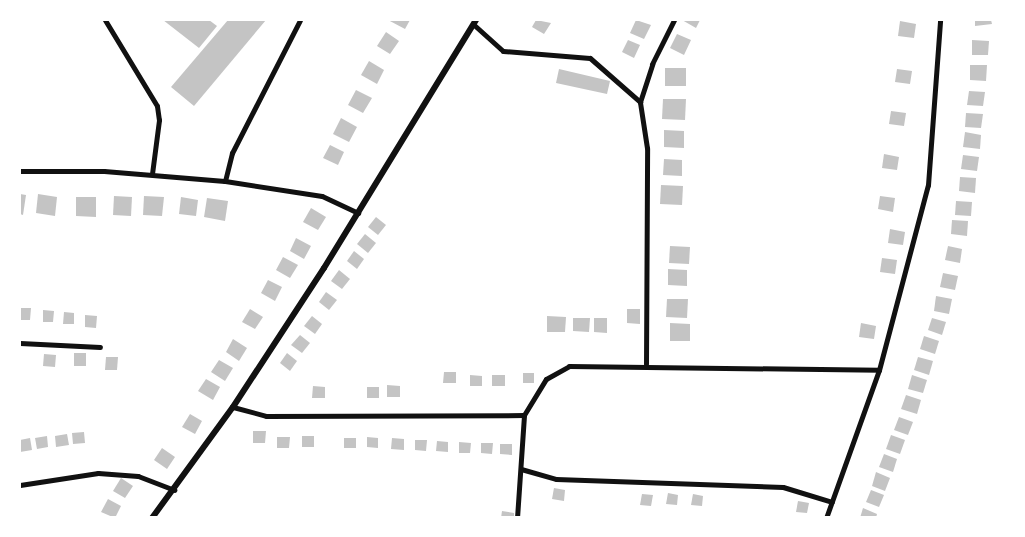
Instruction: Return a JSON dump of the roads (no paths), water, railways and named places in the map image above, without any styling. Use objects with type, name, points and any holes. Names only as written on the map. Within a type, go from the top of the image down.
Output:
[{"type":"street","points":[[105,20],[157,106],[159,120],[152,174]]},
{"type":"street","points":[[225,181],[232,153],[300,20]]},
{"type":"street","points":[[646,364],[647,158],[640,102],[652,64],[674,20]]},
{"type":"street","points":[[826,518],[879,370],[928,184],[940,20]]},
{"type":"street","points":[[152,518],[233,407],[358,213],[475,22],[503,51],[590,58],[640,102]]},
{"type":"street","points":[[20,171],[152,174],[225,181],[322,196],[358,213]]},
{"type":"street","points":[[20,344],[100,346]]},
{"type":"street","points":[[517,518],[524,415],[546,379],[568,366],[646,364],[741,370],[879,370]]},
{"type":"street","points":[[233,407],[266,416],[524,415]]},
{"type":"street","points":[[521,469],[556,479],[783,487],[832,502]]},
{"type":"street","points":[[20,484],[98,473],[138,476],[174,490]]}]
